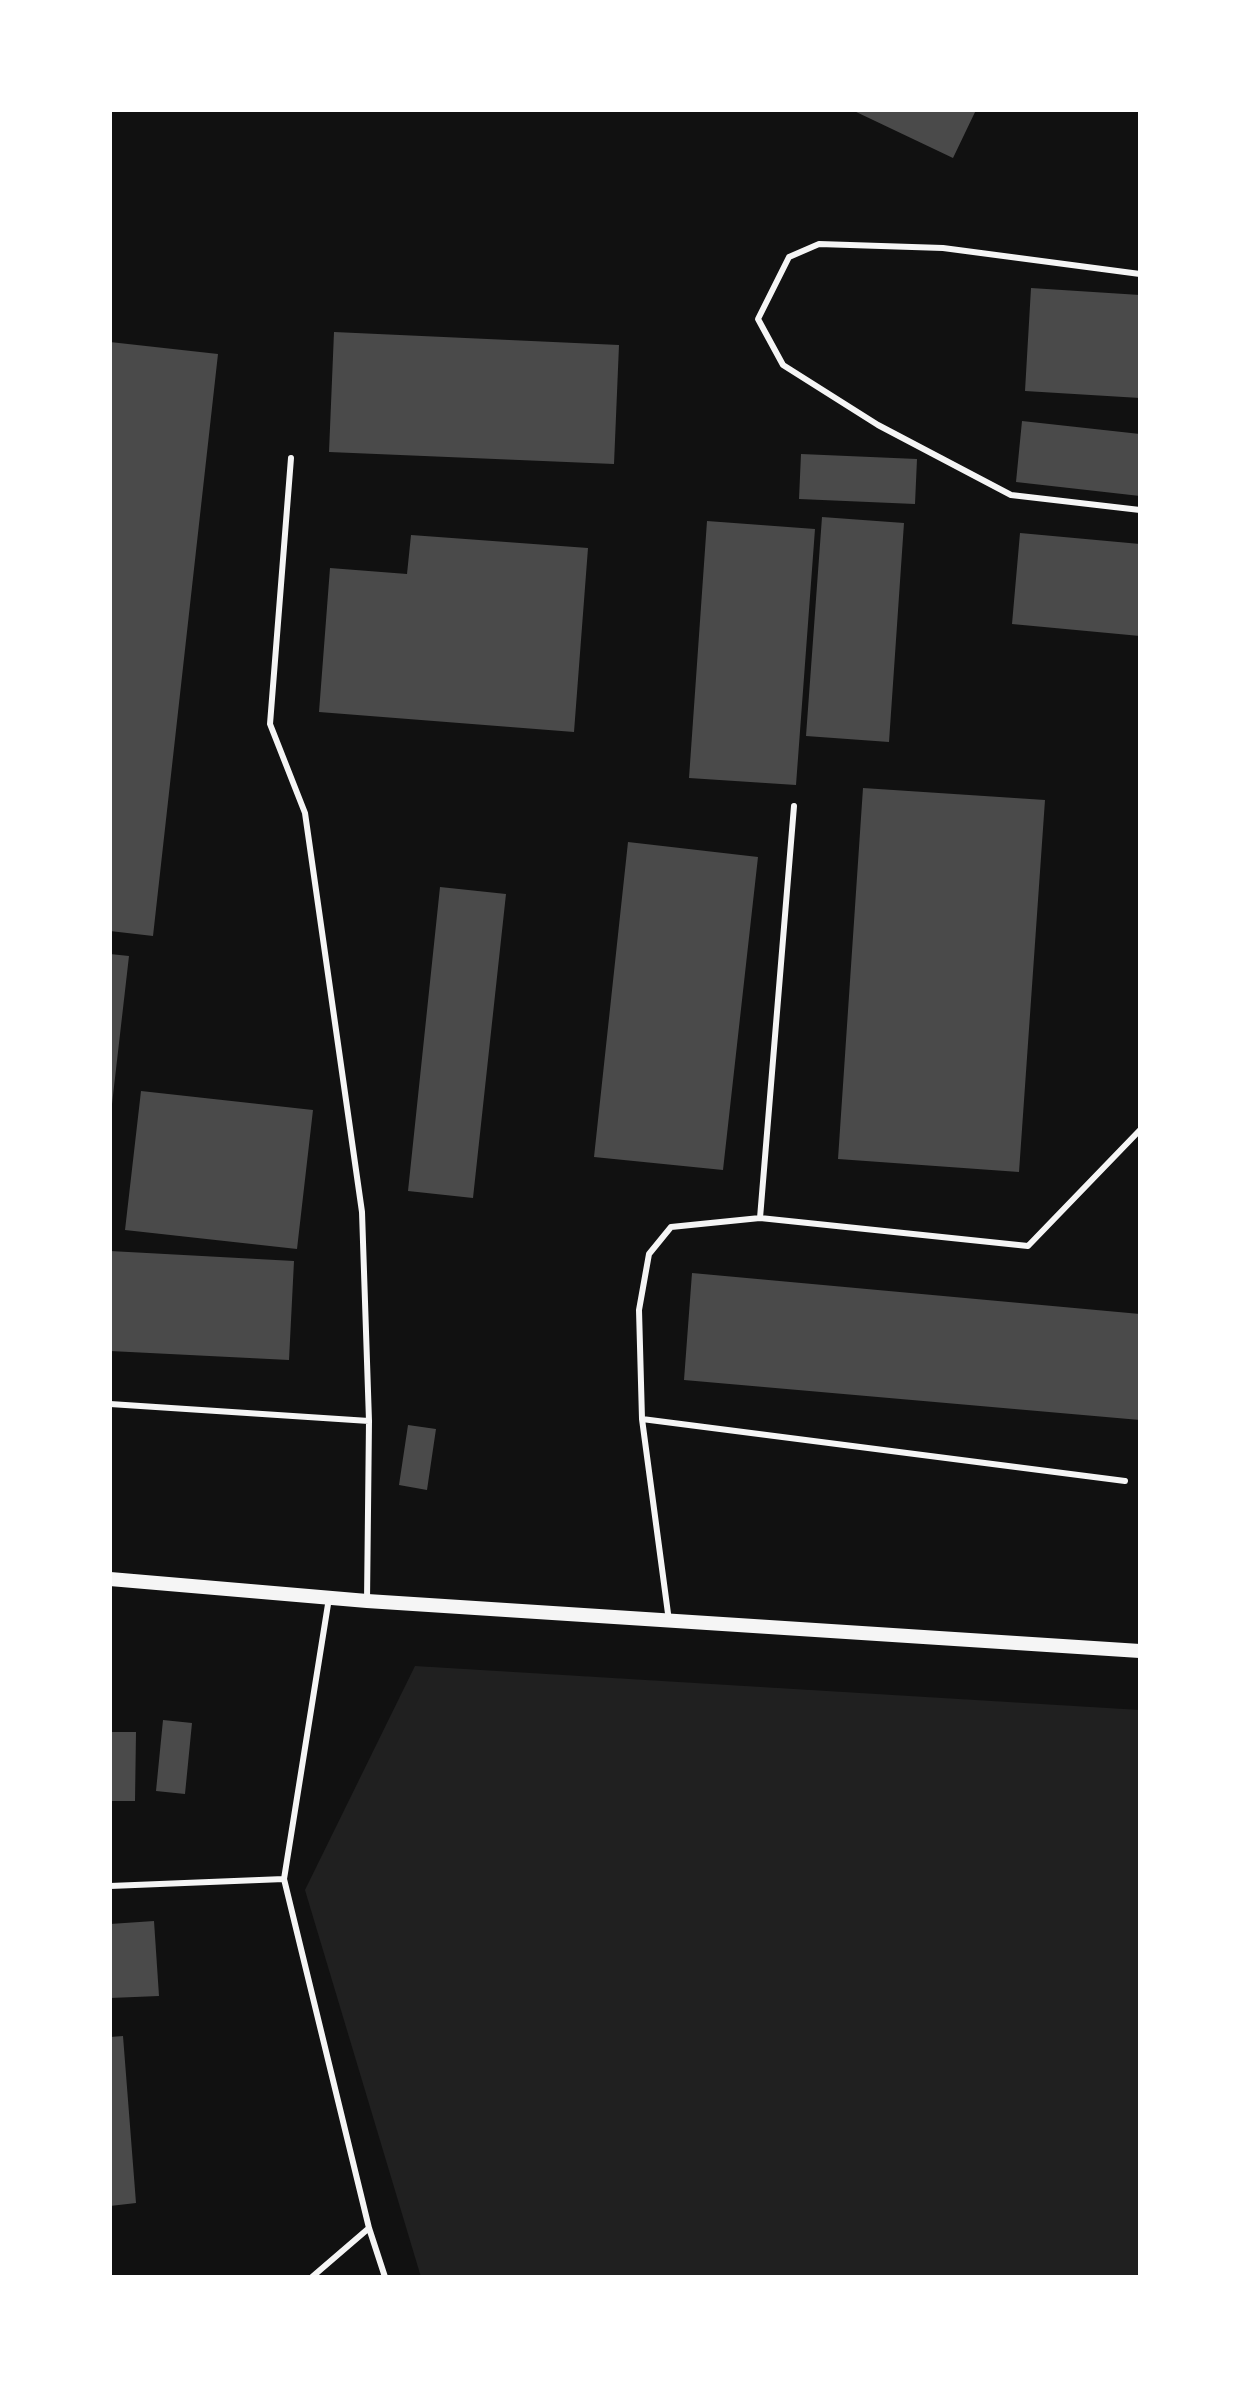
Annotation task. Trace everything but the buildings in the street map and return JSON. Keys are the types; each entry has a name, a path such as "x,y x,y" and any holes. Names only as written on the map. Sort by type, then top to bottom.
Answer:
{"street":[{"path":"110,1579 367,1601 1140,1651"}],"lane":[{"path":"1140,274 943,248 819,244 789,257 758,319 783,365 878,425 1011,495 1140,510"},
{"path":"291,458 270,724 305,813 362,1212 369,1421 367,1601"},
{"path":"760,1218 794,806"},
{"path":"669,1621 642,1419 639,1310 649,1254 671,1227 760,1218 1028,1246 1140,1130"},
{"path":"110,1404 369,1421"},
{"path":"642,1419 1125,1481"},
{"path":"329,1598 284,1879 369,2228 385,2277"},
{"path":"110,1886 284,1879"},
{"path":"312,2277 369,2228"}],"shaded area":[{"path":"415,1666 1140,1710 1140,2277 421,2277 305,1890"}]}
